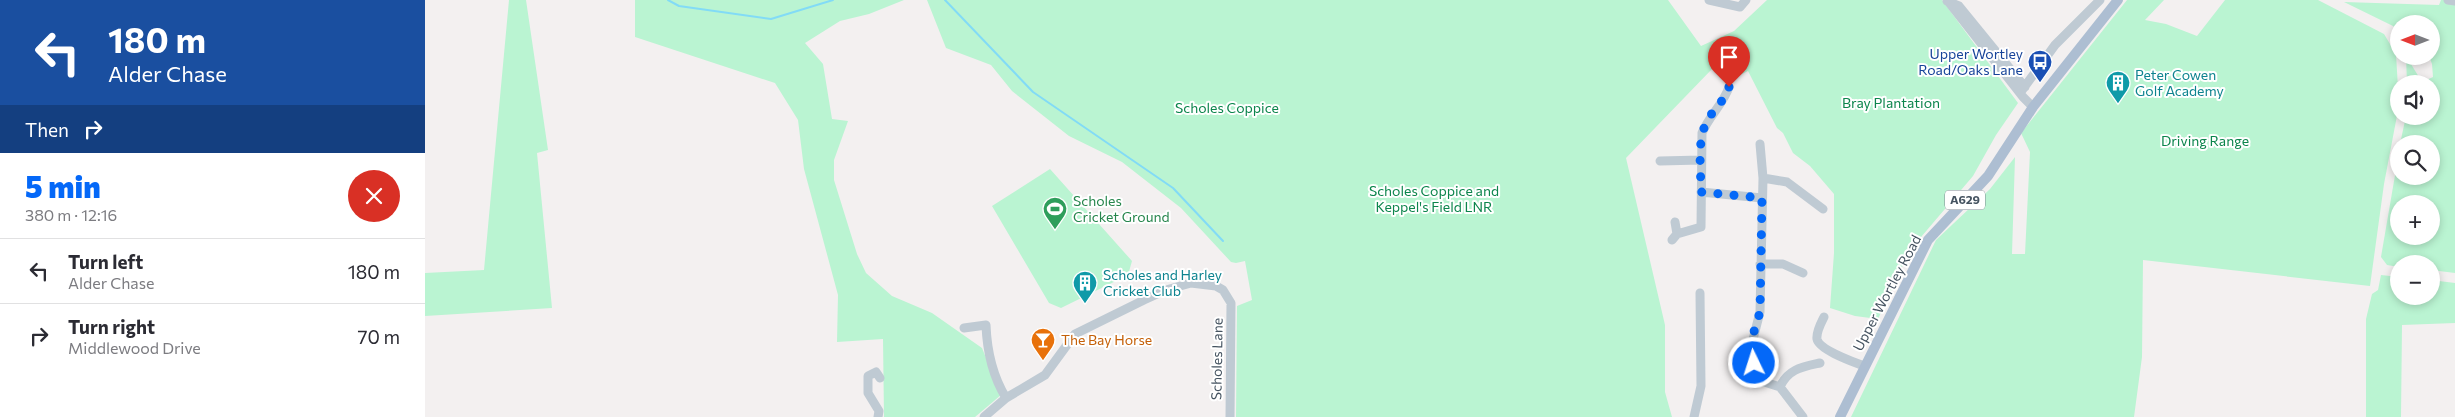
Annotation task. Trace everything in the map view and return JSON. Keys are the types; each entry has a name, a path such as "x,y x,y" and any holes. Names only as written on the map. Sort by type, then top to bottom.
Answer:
{"main road":[{"name":"Upper Wortley Road","path":"1840,417 1928,240 1988,176 2033,107 2118,0"}],"street":[{"path":"1709,0 1740,7 1746,0"},
{"path":"1947,0 2022,90 2033,107"},
{"path":"2022,90 2055,45 2100,0"},
{"path":"2448,0 2455,1"},
{"path":"1675,222 1675,237 1704,228 1701,192 1702,133 1707,121 1725,98 1729,87"},
{"path":"1760,144 1763,178 1760,312 1752,338 1754,363 1758,380 1780,387 1803,417"},
{"path":"1659,164 1701,160"},
{"path":"1763,178 1787,182 1823,209"},
{"path":"1701,192 1762,198"},
{"path":"1760,264 1783,264 1803,273"},
{"name":"Scholes Lane","path":"984,417 1006,398 1045,374 1075,334 1165,290 1191,283 1213,284 1223,290 1231,303 1231,417"},
{"path":"1694,417 1701,386 1700,293"},
{"path":"1824,316 1817,336 1818,343 1824,348 1864,366"},
{"path":"964,328 986,325 987,349 992,363 994,378 1006,398"},
{"path":"1780,387 1792,371 1820,363"},
{"path":"878,417 879,411 868,393 868,376 876,372 880,378"}],"green space":[{"path":"509,0 526,0 548,150 537,153 552,308 425,316 425,273 484,270"},
{"path":"635,0 904,0 869,14 840,21 805,43 823,64 832,119 848,121 834,160 834,180 857,254 866,273 892,296 932,313 982,348 1001,395 975,417 884,417 883,339 837,342 838,295 804,169 798,120 775,83 635,37"},
{"name":"Scholes Coppice and Keppel's Field LNR","path":"927,0 1668,0 1701,46 1734,31 1767,0 1942,0 2018,103 1996,135 1973,176 1910,250 1878,319 1855,316 1830,308 1834,253 1834,194 1810,166 1793,153 1783,133 1777,128 1748,71 1736,77 1723,68 1745,67 1745,60 1713,68 1626,158 1665,325 1665,392 1672,417 1236,417 1237,306 1252,300 1245,261 1231,262 1181,208 1122,162 1069,136 1012,91 991,65 946,48"},
{"name":"Driving Range","path":"2127,0 2164,0 2145,20 2166,24 2197,36 2225,0 2318,0 2384,34 2390,44 2390,65 2397,65 2397,75 2390,75 2390,125 2395,125 2393,135 2390,135 2390,152 2370,286 2143,260 2142,357 2134,417 1851,417 1936,240 1990,189 2015,157 2012,254 2025,254 2030,152 2021,133"},
{"path":"2441,0 2455,0 2455,273 2440,271 2440,255 2390,255 2390,266 2387,265 2381,257 2390,204 2390,245 2440,245 2440,195 2392,195 2393,185 2440,185 2440,135 2402,135 2404,125 2440,125 2440,75 2433,75 2432,65 2440,65 2440,15 2390,15 2390,25 2344,2 2439,5"},
{"path":"2406,65 2412,65 2418,75 2407,75"},
{"name":"Scholes Cricket Ground","path":"1050,169 1132,261 1128,275 1061,308 1049,303 992,206"},
{"path":"2381,275 2390,276 2390,305 2440,305 2440,281 2455,283 2455,323 2402,325 2401,417 2366,417 2366,319 2372,294 2378,290"}],"waterway":[{"path":"668,0 679,6 771,19 833,0"},
{"path":"945,0 1033,92 1173,188 1223,241"}],"place":[{"name":"Upper Wortley Road/Oaks Lane","path":"2040,83"},
{"name":"Peter Cowen Golf Academy","path":"2118,104"},
{"name":"Scholes Cricket Ground","path":"1055,230"},
{"name":"Scholes and Harley Cricket Club","path":"1085,304"},
{"name":"The Bay Horse","path":"1043,361"}],"route":[{"path":"1729,87 1725,98 1707,121 1702,133 1701,192 1762,198 1760,312 1751,347 1754,363"}],"park label":[{"name":"Bray Plantation","path":"1891,103"},
{"name":"Scholes Coppice","path":"1227,108"}]}
